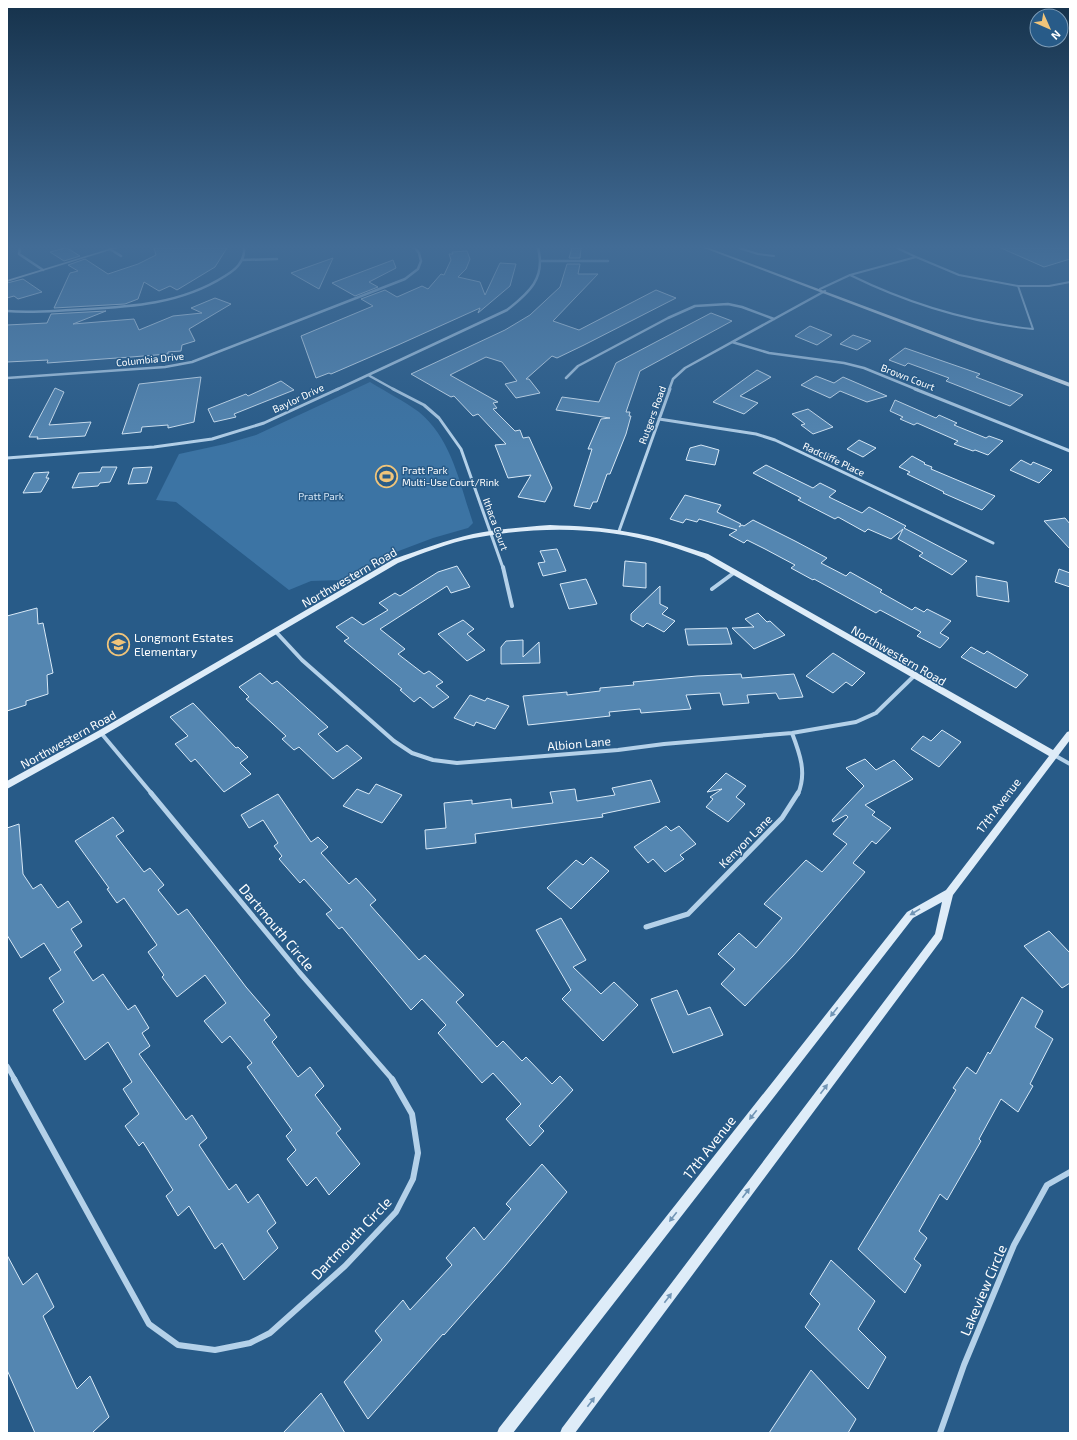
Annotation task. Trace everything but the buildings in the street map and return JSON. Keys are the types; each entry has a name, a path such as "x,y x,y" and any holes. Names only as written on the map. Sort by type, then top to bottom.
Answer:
{"main road":[{"path":"888,315 1070,384"},
{"name":"Northwestern Road","path":"7,785 101,733 396,561 452,540 518,528 556,527 619,531 689,549 735,571 914,676 1054,755"},
{"name":"17th Avenue","path":"504,1433 910,915 949,893 1070,734"},
{"name":"17th Avenue","path":"567,1433 939,936 949,893"}],"street":[{"name":"Columbia Drive","path":"7,378 165,367 208,358 315,315"},
{"name":"Baylor Drive","path":"7,458 154,447 212,439 264,423 497,315"},
{"path":"566,378 578,366 674,315"},
{"path":"764,315 774,319"},
{"name":"Rutgers Road","path":"619,531 673,379 685,368 780,315"},
{"name":"Brown Court","path":"732,342 768,353 844,363 864,368 1070,451"},
{"name":"Ithaca Court","path":"368,375 424,405 439,418 461,449 506,576 512,606"},
{"name":"Radcliffe Place","path":"659,419 756,434 775,440 993,543"},
{"path":"712,589 735,571"},
{"name":"Albion Lane","path":"276,632 302,660 394,741 412,753 434,760 457,764 792,733 856,722 876,713 914,676"},
{"name":"Dartmouth Circle","path":"7,1066 149,1324 178,1344 215,1350 250,1343 270,1333 345,1266 396,1212 414,1179 418,1153 412,1114 395,1082 299,972 101,733"},
{"name":"Kenyon Lane","path":"646,927 688,914 782,818 796,801 803,781 802,756 792,733"},
{"path":"1054,755 1070,764"},
{"name":"Lakeview Circle","path":"940,1433 964,1365 1014,1245 1047,1184 1070,1172"}],"lane":[{"path":"952,315 980,322 1033,329 1028,315"}],"green space":[{"name":"Pratt Park","path":"370,382 419,412 440,435 454,463 473,523 468,528 433,538 396,552 341,580 311,581 289,590 176,502 156,500 179,454 225,444 256,435"}],"place":[{"name":"Pratt Park Multi-Use Court/Rink","path":"387,476"},
{"name":"Longmont Estates Elementary","path":"119,644"}]}
